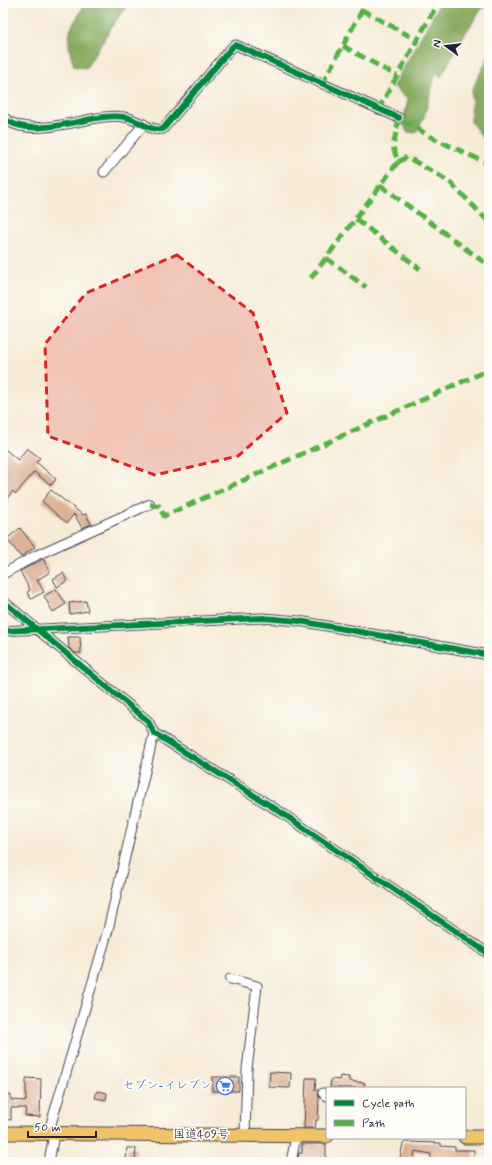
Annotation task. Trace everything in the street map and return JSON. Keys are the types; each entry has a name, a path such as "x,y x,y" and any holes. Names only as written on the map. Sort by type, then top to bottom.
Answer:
{"highway":[{"name":"国道409号","path":"3,1133 326,1136"},
{"path":"466,1137 489,1137"}],"street":[{"path":"3,116 7,120 16,124 37,128 106,116 127,118 156,130 163,129 233,46 236,45 399,118"},
{"path":"104,172 144,124"},
{"path":"3,574 37,555 150,504"},
{"path":"3,601 148,722 154,733 282,813 489,954"},
{"path":"3,631 263,618 299,621 489,654"},
{"path":"49,1162 51,1134 108,930 154,733"},
{"path":"230,979 256,986 248,1069 245,1135"},
{"path":"291,1162 296,1136"}],"highlighted area":[{"path":"177,255 253,313 287,413 238,456 155,475 48,436 45,344 86,293"}],"green space":[{"path":"86,3 129,3 114,23 86,68 74,66 69,46 69,39 72,26"},
{"path":"438,3 489,3 489,9 483,7 464,35 441,77 436,72 424,117 416,133 407,132 403,123 408,100 393,86 437,9"},
{"path":"489,55 489,152 486,142 471,122 472,90"}],"building":[{"path":"27,448 40,458 36,462 56,479 51,485 34,472 16,494 13,491 3,503 3,454 6,450 18,460"},
{"path":"51,490 83,515 86,514 91,524 82,528 74,514 67,523 57,515 42,501"},
{"path":"20,528 35,547 21,557 7,539"},
{"path":"43,559 50,572 37,580 44,592 31,599 27,592 30,590 20,571"},
{"path":"63,573 67,581 57,587 53,579"},
{"path":"56,589 66,604 53,612 44,596"},
{"path":"86,601 88,611 70,614 69,603"},
{"path":"68,637 80,637 81,653 75,653 69,648"},
{"path":"270,1072 291,1073 290,1088 269,1087"},
{"path":"340,1076 349,1077 349,1081 365,1083 364,1087 330,1087 331,1079 339,1080"},
{"path":"212,1077 239,1077 239,1091 212,1091"},
{"path":"26,1078 41,1079 40,1117 25,1116 26,1108 11,1108 11,1120 3,1119 3,1095 11,1095 11,1100 26,1101"},
{"path":"306,1078 316,1078 315,1090 318,1090 319,1098 318,1120 316,1120 315,1128 304,1128"},
{"path":"97,1091 107,1093 106,1100 95,1098"},
{"path":"405,1142 441,1143 441,1146 455,1147 455,1150 474,1150 474,1162 430,1162 431,1154 415,1151 413,1162 399,1162 403,1144"},
{"path":"302,1144 326,1144 326,1162 297,1162 299,1153 302,1153"},
{"path":"127,1148 136,1148 135,1160 126,1160"}],"marked path":[{"path":"322,84 366,3"},
{"path":"378,110 438,3"},
{"path":"362,10 417,40"},
{"path":"343,46 397,76"},
{"path":"311,278 398,162 393,147 399,118 433,138 489,164"},
{"path":"398,162 407,157 450,182 489,222"},
{"path":"380,185 489,266"},
{"path":"356,219 420,269"},
{"path":"326,258 366,287"},
{"path":"150,504 159,506 164,516 484,372"}],"cycle path":[{"path":"3,117 24,127 38,127 114,116 129,118 151,128 159,130 163,129 233,46 236,45 399,118"},
{"path":"3,601 148,721 154,733 282,813 489,954"},
{"path":"3,631 263,618 299,621 489,655"}],"place":[{"name":"セブン-イレブン","path":"225,1086"}]}
